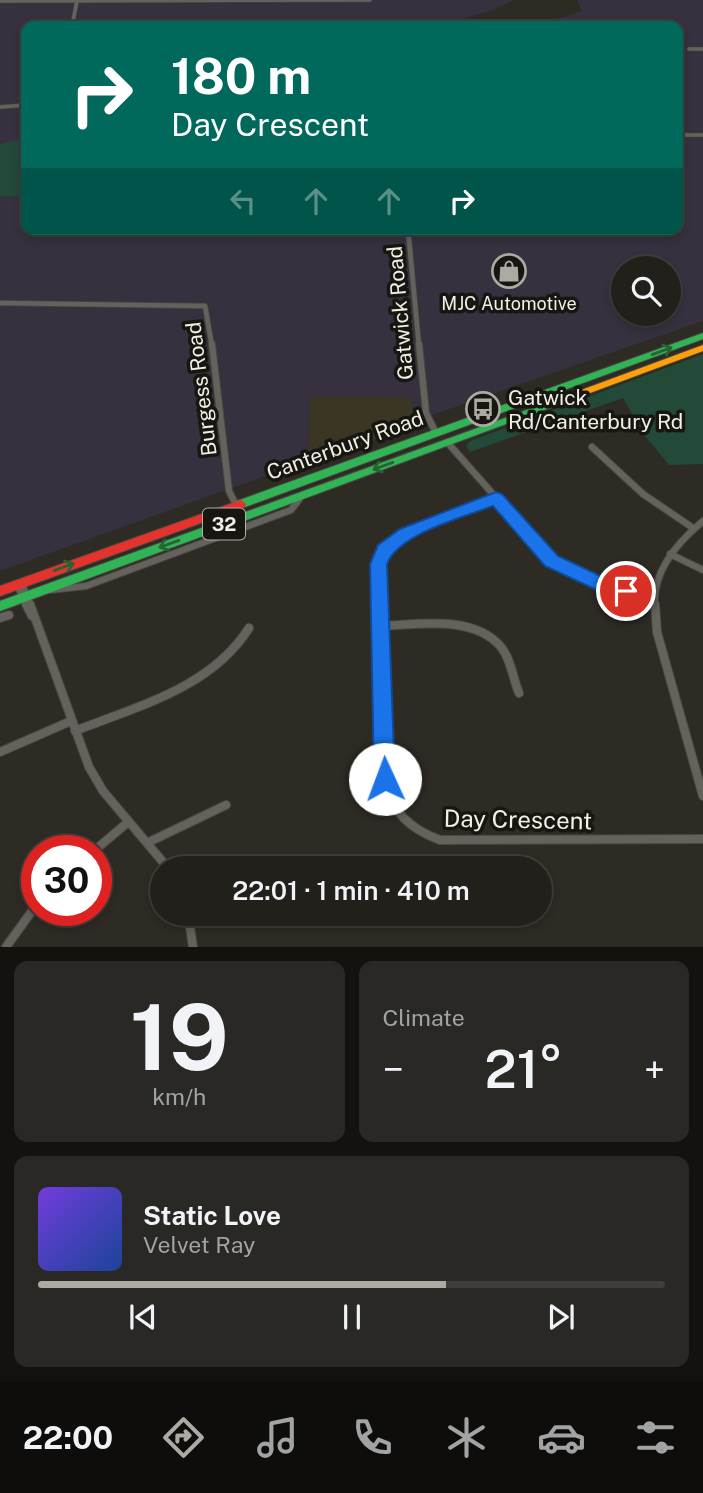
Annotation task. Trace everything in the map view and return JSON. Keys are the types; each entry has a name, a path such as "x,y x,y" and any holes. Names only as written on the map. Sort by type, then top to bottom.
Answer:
{"main road":[{"name":"Canterbury Road","path":"0,591 703,336"},
{"name":"Canterbury Road","path":"0,606 703,348"},
{"path":"616,368 626,376"},
{"path":"436,433 447,442"}],"street":[{"path":"0,1 370,0"},
{"path":"73,21 75,1"},
{"path":"689,49 703,48"},
{"path":"0,107 21,105"},
{"path":"683,135 703,135"},
{"name":"Gatwick Road","path":"409,235 424,400 428,422 436,433"},
{"name":"Burgess Road","path":"0,303 195,303 205,306 208,311 229,491 236,505"},
{"path":"447,442 552,561 607,587 654,597"},
{"path":"592,447 643,494 693,528"},
{"name":"Day Crescent","path":"496,498 406,534 384,549 379,564 386,792 399,815 419,832 440,840 703,839"},
{"path":"703,521 693,528 670,554 654,597 657,632 703,795"},
{"path":"670,554 703,570"},
{"path":"19,584 75,731 103,792 159,856"},
{"path":"0,618 9,615"},
{"path":"379,626 457,627 478,631 503,649 519,693"},
{"path":"75,731 209,671 241,644 248,628"},
{"path":"0,752 71,721"},
{"path":"149,842 226,805"},
{"path":"112,835 127,822"},
{"path":"6,947 21,926"},
{"path":"190,926 193,947"}],"shaded area":[{"path":"0,0 514,0 493,10 455,21 21,21 21,139 0,144"},
{"path":"577,0 703,0 703,321 426,417 414,427 412,397 310,397 307,461 0,571 0,197 21,195 21,235 683,235 683,21 551,21 582,11"},
{"path":"310,397 412,397 414,427 307,461"}],"green space":[{"path":"21,139 21,195 0,197 0,144"},
{"path":"703,354 703,464 669,465 645,436 623,398 470,452 466,446 470,441"}],"traffic: fast":[{"path":"241,504 703,336"},
{"path":"0,606 560,401"}],"traffic: slow":[{"path":"560,401 703,348"}],"traffic: jam":[{"path":"0,591 241,504"}],"place":[{"name":"MJC Automotive","path":"509,271"},
{"name":"Gatwick Rd/Canterbury Rd","path":"483,409"}],"route":[{"path":"385,779 379,626 379,564 384,549 406,534 496,498 552,561 572,573 607,587 626,591"}]}
